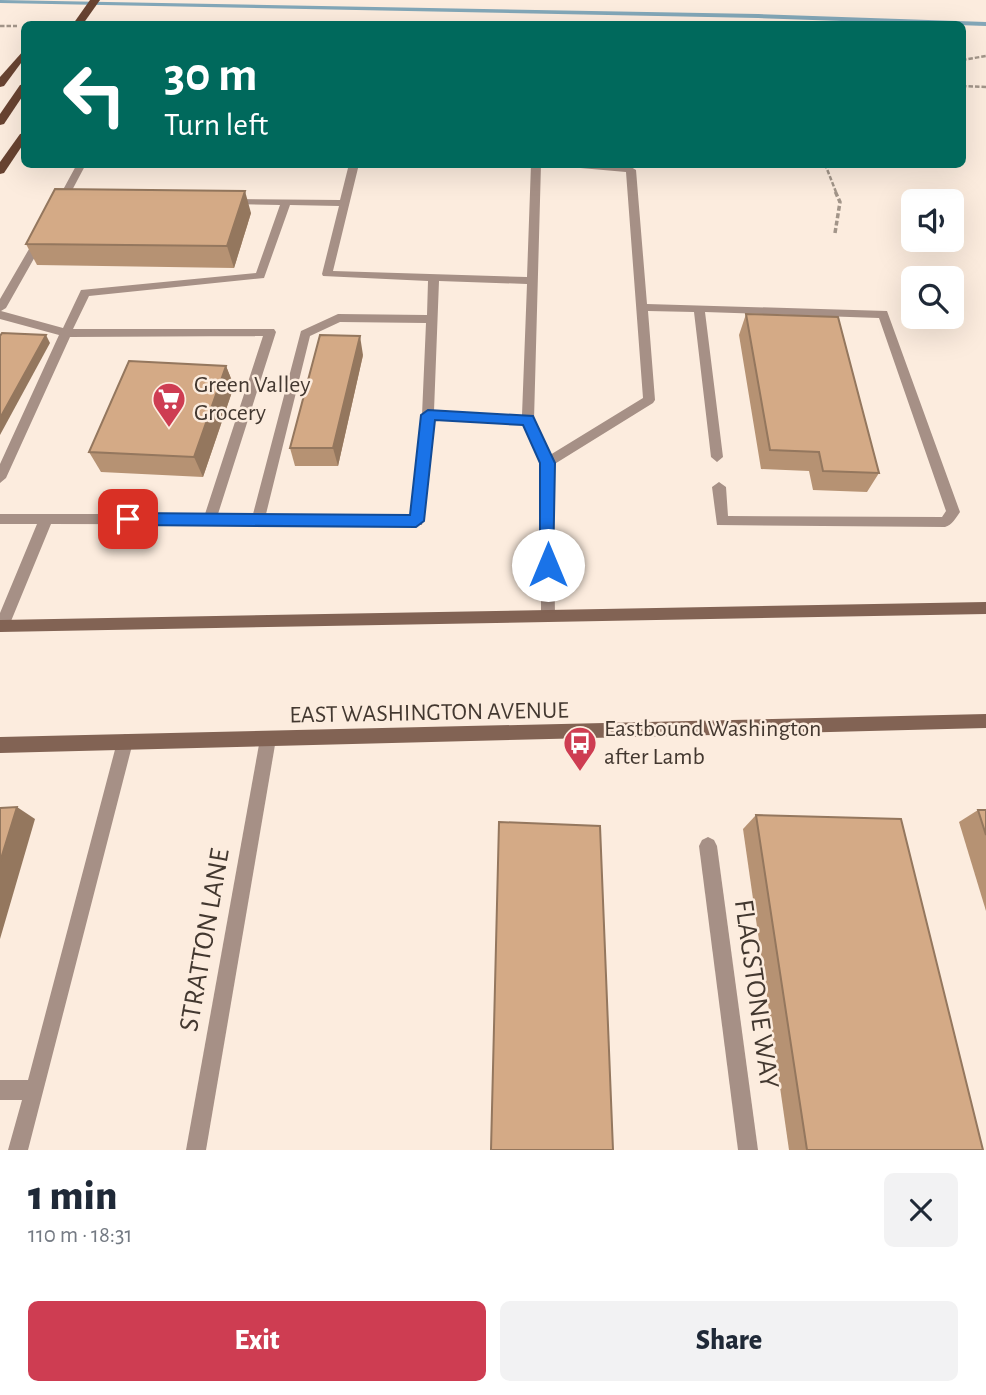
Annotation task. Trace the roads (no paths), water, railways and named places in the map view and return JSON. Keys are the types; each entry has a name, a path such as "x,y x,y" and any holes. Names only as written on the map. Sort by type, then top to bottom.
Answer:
{"main road":[{"path":"80,21 95,0"},
{"path":"1,81 21,58"},
{"path":"0,122 21,91"},
{"path":"0,146 20,150"},
{"path":"0,170 20,150"},
{"path":"1,626 986,608"},
{"name":"EAST WASHINGTON AVENUE","path":"0,745 986,721"}],"street":[{"path":"57,210 80,168"},
{"path":"353,168 327,274 532,281"},
{"path":"536,168 528,420 547,463 548,616"},
{"path":"547,463 649,400 631,170 610,168"},
{"path":"63,199 77,199"},
{"path":"216,201 344,203"},
{"path":"0,478 85,293 260,276 286,202"},
{"path":"0,308 44,232"},
{"path":"0,519 416,521 428,415 434,277"},
{"path":"642,307 883,314 953,512 945,522 722,521 719,487"},
{"path":"699,309 717,457"},
{"path":"0,315 66,333 270,332 210,519"},
{"path":"258,519 304,334 338,318 432,319"},
{"path":"428,415 528,420"},
{"path":"1,626 46,519"},
{"name":"STRATTON LANE","path":"196,1150 268,739"},
{"path":"18,1150 125,742"},
{"name":"FLAGSTONE WAY","path":"708,846 748,1150"},
{"path":"0,1090 35,1090"}],"waterway":[{"path":"0,1 900,21"},
{"path":"966,23 986,24"}],"place":[{"name":"Green Valley Grocery","path":"169,429"},
{"name":"Eastbound Washington after Lamb","path":"580,773"}]}
